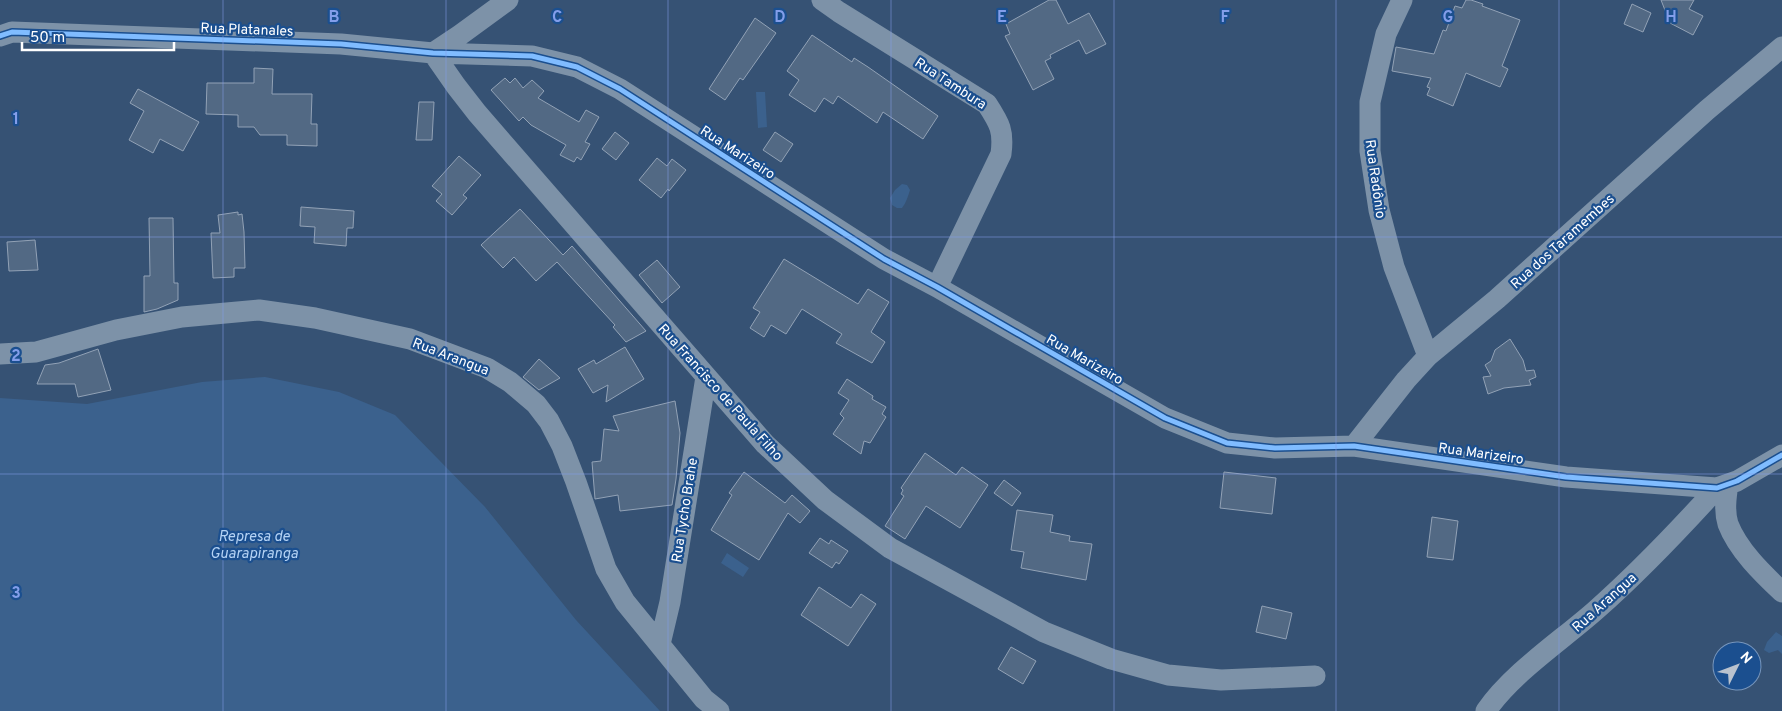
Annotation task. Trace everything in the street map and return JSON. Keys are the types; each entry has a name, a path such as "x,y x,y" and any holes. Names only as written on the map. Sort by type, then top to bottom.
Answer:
{"street":[{"path":"433,53 460,36 508,0"},
{"name":"Rua Tambura","path":"822,0 987,104 1000,124 1003,138 1001,154 937,287"},
{"name":"Rua Radônio","path":"1402,0 1386,34 1370,102 1370,151 1379,210 1394,268 1428,356"},
{"name":"Rua Platanales","path":"4,30 341,44 433,53"},
{"name":"Rua dos Taramembes","path":"1354,446 1400,387 1428,356 1497,299 1706,110 1782,47"},
{"name":"Rua Marizeiro","path":"433,53 532,56 576,67 620,89 884,259 937,287 1165,418 1227,443 1275,448 1354,446 1606,481 1723,486"},
{"name":"Rua Francisco de Paula Filho","path":"433,53 477,113 765,444 826,500 890,548 1044,632 1111,660 1168,675 1221,680 1315,676"},
{"name":"Rua Arangua","path":"0,354 36,352 116,330 182,317 259,310 315,318 410,339 487,368 510,382 536,404 549,421 562,446 576,482 606,569 625,602 704,699 719,711"},
{"name":"Rua Tycho Brahe","path":"660,644 670,602 706,377"},
{"path":"1782,455 1723,486 1728,523 1736,538 1749,557 1782,592"},
{"name":"Rua Arangua","path":"1486,711 1509,684 1596,610 1647,563 1723,486"}],"water":[{"path":"756,92 765,92 767,127 758,128"},
{"path":"902,184 907,185 910,190 902,208 897,208 892,205 890,198"},
{"name":"Represa de Guarapiranga","path":"265,377 339,392 395,415 485,507 576,620 660,711 0,711 0,398 87,404 202,382"},
{"path":"727,553 749,568 743,577 721,563"},
{"path":"1776,632 1782,636 1782,654 1778,650 1769,653 1764,650 1767,642"}],"building":[{"path":"1049,0 1056,0 1068,24 1089,13 1106,44 1086,54 1079,40 1050,55 1051,58 1045,61 1054,79 1033,90 1005,36 1010,34 1006,24"},
{"path":"1466,0 1483,4 1482,6 1520,20 1502,66 1508,69 1500,87 1466,73 1453,106 1427,95 1430,88 1427,87 1431,78 1392,71 1396,47 1434,54 1443,30 1446,31 1455,6 1462,8"},
{"path":"1661,0 1694,0 1689,9 1703,16 1693,35 1670,23"},
{"path":"1632,4 1651,13 1643,32 1624,24"},
{"path":"755,18 776,33 743,80 740,78 725,100 709,89"},
{"path":"812,35 852,62 854,58 868,67 938,116 923,139 883,112 877,123 838,96 833,104 824,98 815,112 789,95 799,80 787,71"},
{"path":"254,68 273,69 272,94 312,94 311,124 317,124 317,146 287,145 287,135 260,135 254,127 238,127 238,115 206,114 207,83 254,83"},
{"path":"505,78 510,83 515,78 523,88 532,80 544,91 538,98 579,122 586,110 599,117 585,142 590,144 581,160 577,157 574,162 560,155 566,145 531,125 523,117 519,121 491,90"},
{"path":"138,89 199,122 183,151 160,139 153,153 129,140 144,111 130,103"},
{"path":"419,102 434,102 432,140 416,140"},
{"path":"615,132 629,143 616,160 602,149"},
{"path":"775,132 793,144 781,162 763,150"},
{"path":"459,156 481,175 463,195 467,198 452,215 436,201 442,194 432,186"},
{"path":"657,158 667,166 672,159 686,170 661,198 639,180"},
{"path":"301,207 354,211 353,228 347,228 346,246 314,243 315,227 300,226"},
{"path":"520,209 563,255 572,246 646,331 626,342 613,327 615,325 557,262 536,281 514,257 503,268 481,245"},
{"path":"238,212 238,215 242,214 245,268 234,268 234,277 213,278 211,233 220,233 218,215"},
{"path":"149,218 173,218 174,283 178,283 178,300 144,312 144,276 150,276"},
{"path":"35,240 38,270 9,271 7,242"},
{"path":"784,259 858,304 868,289 889,302 871,332 885,342 872,363 836,343 842,334 802,309 786,334 771,325 764,337 750,328 760,312 753,308"},
{"path":"657,260 680,287 662,303 639,275"},
{"path":"1510,339 1523,360 1526,371 1534,370 1536,377 1529,380 1531,385 1504,388 1488,394 1483,377 1491,376 1485,365 1491,361 1495,350"},
{"path":"625,347 644,379 606,402 608,385 593,393 578,369 594,360 596,364"},
{"path":"98,349 111,390 78,397 75,384 37,384 45,365 59,363"},
{"path":"539,359 560,378 539,390 523,377"},
{"path":"847,379 873,396 872,399 886,407 882,414 886,417 870,443 864,441 861,454 833,434 844,418 840,414 849,400 838,393"},
{"path":"675,401 680,433 672,505 620,511 618,495 595,499 592,462 601,461 604,429 619,431 613,416"},
{"path":"925,453 956,475 962,467 988,485 960,528 926,506 905,539 885,526 904,496 901,494 903,490 901,488"},
{"path":"744,472 785,503 792,495 810,511 800,523 788,513 759,560 711,530 732,495 729,493"},
{"path":"1224,472 1276,478 1272,514 1220,508"},
{"path":"1004,480 1021,493 1012,506 994,493"},
{"path":"1017,510 1053,515 1050,532 1070,536 1069,541 1092,544 1086,580 1021,568 1024,552 1011,550"},
{"path":"1432,517 1458,521 1453,560 1427,557"},
{"path":"820,538 829,544 831,540 848,551 839,564 836,562 832,568 809,553"},
{"path":"819,587 851,608 861,594 876,604 848,646 801,615"},
{"path":"1262,606 1292,613 1286,639 1256,632"},
{"path":"1011,647 1036,661 1023,684 998,669"}],"cycle path":[{"path":"0,36 12,32 341,44 433,53 532,56 577,67 620,89 884,259 937,287 1165,418 1227,443 1275,448 1354,446 1566,477 1717,488 1737,481 1782,455"}]}
